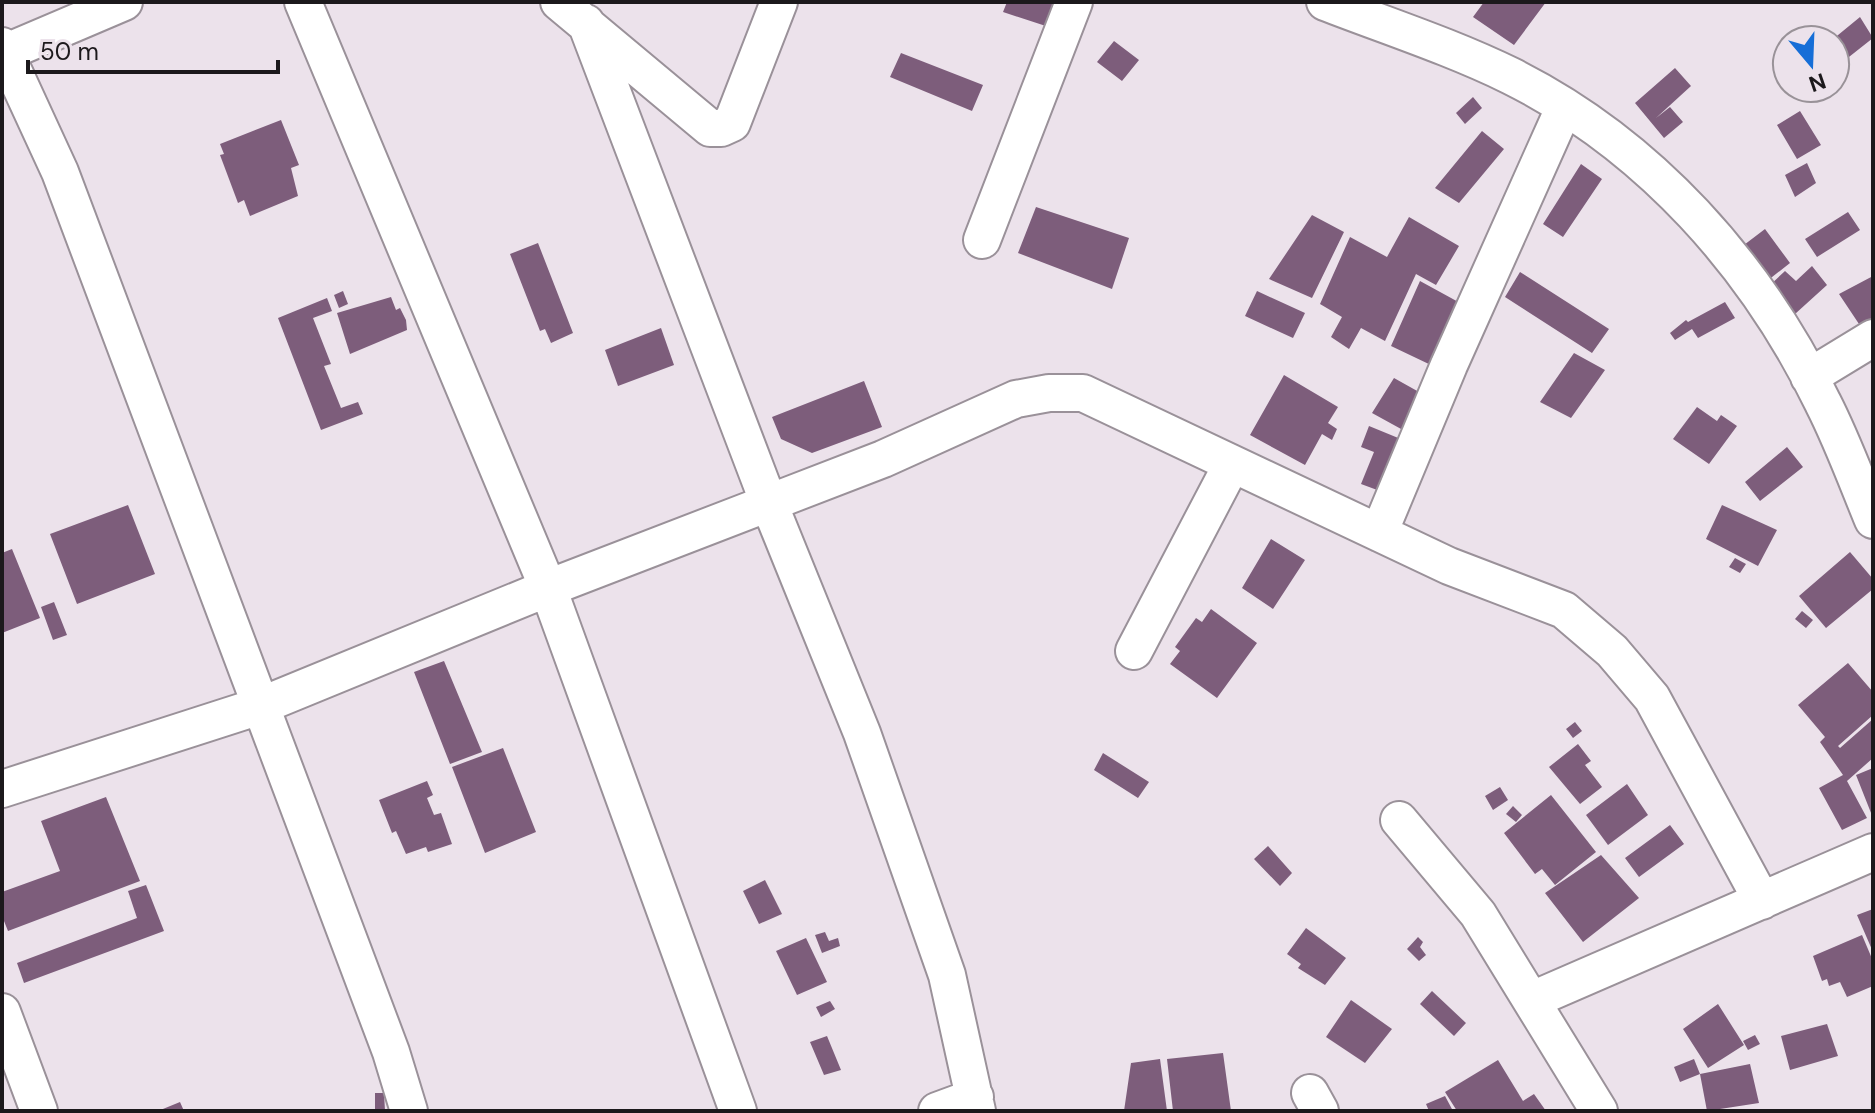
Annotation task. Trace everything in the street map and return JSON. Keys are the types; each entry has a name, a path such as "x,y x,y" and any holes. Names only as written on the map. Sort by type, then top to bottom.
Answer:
{"street":[{"path":"124,2 3,51 60,172 409,1111"},
{"path":"303,2 548,588 738,1111"},
{"path":"573,12 710,128 721,128 732,123 779,2"},
{"path":"982,240 1074,2"},
{"path":"1325,2 1511,76 1610,135 1651,170 1713,235 1775,318 1823,402 1873,520"},
{"path":"573,12 862,733 947,975 976,1104 937,1111"},
{"path":"1379,533 1449,365 1564,108"},
{"path":"1809,377 1873,338"},
{"path":"2,789 260,706 548,588 883,459 1016,399 1049,393 1083,393 1449,566 1564,610 1612,651 1652,698 1762,901"},
{"path":"1134,651 1232,464"},
{"path":"1399,820 1478,914 1599,1111"},
{"path":"1532,1000 1873,852"},
{"path":"2,1012 39,1111"}],"building":[{"path":"1007,2 1064,2 1055,29 1003,12"},
{"path":"1484,2 1546,2 1514,45 1473,17"},
{"path":"1860,17 1873,38 1851,55 1851,24"},
{"path":"1114,41 1139,60 1122,81 1097,62"},
{"path":"901,53 983,85 972,111 890,77"},
{"path":"1675,68 1691,86 1656,118 1670,107 1683,122 1664,138 1635,103"},
{"path":"1473,97 1482,108 1465,124 1456,113"},
{"path":"1800,111 1821,145 1797,159 1777,125"},
{"path":"281,120 299,165 291,168 298,196 250,216 244,200 238,203 220,155 224,154 220,144"},
{"path":"1482,131 1504,149 1459,203 1435,188"},
{"path":"1807,163 1816,183 1795,197 1785,175"},
{"path":"1581,164 1602,179 1563,237 1543,224"},
{"path":"1036,207 1129,238 1112,289 1018,253"},
{"path":"1848,212 1860,230 1817,257 1805,239"},
{"path":"1312,215 1344,232 1312,298 1269,279"},
{"path":"1409,217 1459,246 1436,285 1416,274 1385,341 1361,328 1349,349 1331,337 1342,317 1320,304 1350,237 1387,257"},
{"path":"1765,229 1790,263 1767,281 1740,248"},
{"path":"538,243 573,333 551,343 545,329 540,331 510,254"},
{"path":"1812,266 1827,285 1795,314 1768,287 1785,271 1796,281"},
{"path":"1520,272 1609,329 1592,353 1505,297"},
{"path":"1873,276 1873,318 1861,327 1839,294"},
{"path":"1420,281 1462,304 1433,366 1391,346"},
{"path":"343,291 348,304 339,308 334,295"},
{"path":"1257,291 1305,313 1293,338 1245,316"},
{"path":"391,297 396,310 400,308 406,320 407,330 350,354 337,313"},
{"path":"327,298 332,311 313,318 331,364 324,366 341,408 358,402 363,414 321,430 278,318"},
{"path":"1725,302 1735,318 1698,338 1692,329 1675,340 1670,333 1686,320 1688,322"},
{"path":"661,328 674,365 618,386 605,350"},
{"path":"1574,353 1605,370 1571,418 1540,402"},
{"path":"1284,375 1338,407 1328,423 1337,429 1332,440 1322,434 1305,465 1250,435"},
{"path":"1394,378 1419,392 1412,435 1372,413"},
{"path":"864,381 882,427 812,453 781,439 772,417"},
{"path":"1697,407 1717,421 1721,415 1737,426 1709,464 1673,439"},
{"path":"1369,426 1408,442 1388,494 1361,484 1374,452 1361,447"},
{"path":"1787,447 1803,467 1760,501 1745,482"},
{"path":"128,505 155,574 77,604 50,534"},
{"path":"1722,505 1777,530 1758,566 1706,539"},
{"path":"1271,539 1305,560 1273,609 1242,588"},
{"path":"12,549 40,618 2,633 2,553"},
{"path":"1850,552 1873,579 1873,589 1826,628 1799,596"},
{"path":"1735,558 1746,564 1740,573 1729,567"},
{"path":"54,602 67,635 53,640 41,607"},
{"path":"1211,609 1257,643 1217,698 1170,664 1180,651 1175,647 1196,618 1202,622"},
{"path":"1802,611 1813,620 1806,628 1795,619"},
{"path":"444,661 482,752 450,764 414,672"},
{"path":"1848,663 1873,692 1873,715 1838,746 1840,748 1873,719 1873,758 1847,781 1867,818 1842,830 1819,788 1843,775 1820,742 1825,737 1798,705"},
{"path":"1575,722 1582,731 1573,738 1566,729"},
{"path":"1578,744 1591,761 1585,765 1602,787 1580,804 1549,767"},
{"path":"503,748 536,832 485,853 452,767"},
{"path":"1103,753 1149,782 1138,798 1094,770"},
{"path":"1873,768 1873,818 1856,775"},
{"path":"427,781 433,795 427,798 434,815 441,813 452,844 428,852 426,847 406,854 396,831 392,833 379,800"},
{"path":"1627,784 1648,815 1608,845 1586,815"},
{"path":"1500,787 1508,800 1493,810 1485,796"},
{"path":"1551,795 1596,852 1555,885 1542,869 1535,874 1504,833"},
{"path":"106,797 140,881 8,931 2,916 2,892 60,871 41,821"},
{"path":"1513,806 1522,815 1516,822 1506,814"},
{"path":"1670,825 1684,844 1639,877 1625,858"},
{"path":"1268,846 1292,873 1280,886 1254,859"},
{"path":"1601,855 1639,898 1583,942 1545,893"},
{"path":"765,880 782,914 759,924 743,891"},
{"path":"146,885 164,931 24,983 17,963 137,918 128,891"},
{"path":"1873,909 1873,952 1857,915"},
{"path":"1306,928 1346,958 1325,985 1298,968 1301,964 1287,954"},
{"path":"825,932 829,941 838,938 840,946 822,953 815,935"},
{"path":"1862,935 1873,961 1873,986 1847,997 1840,982 1829,986 1827,979 1822,981 1813,956"},
{"path":"1418,937 1423,942 1420,947 1426,955 1419,961 1407,949"},
{"path":"806,938 827,982 797,995 776,951"},
{"path":"1432,991 1466,1023 1454,1036 1420,1004"},
{"path":"1351,1000 1392,1029 1365,1063 1326,1037"},
{"path":"830,1001 835,1009 821,1017 816,1007"},
{"path":"1718,1004 1744,1045 1708,1068 1683,1029"},
{"path":"1827,1024 1838,1056 1790,1070 1781,1036"},
{"path":"1755,1035 1760,1044 1748,1050 1743,1041"},
{"path":"827,1036 841,1070 824,1075 810,1042"},
{"path":"1223,1053 1231,1111 1173,1111 1167,1059"},
{"path":"1160,1059 1167,1111 1124,1111 1131,1063"},
{"path":"1694,1059 1700,1074 1680,1082 1674,1067"},
{"path":"1498,1060 1523,1101 1534,1094 1546,1111 1457,1111 1445,1092"},
{"path":"1750,1064 1759,1103 1707,1111 1700,1074"},
{"path":"375,1093 384,1093 385,1111 375,1111"},
{"path":"1445,1096 1453,1111 1429,1111 1426,1104"},
{"path":"180,1102 184,1111 158,1111"}]}
